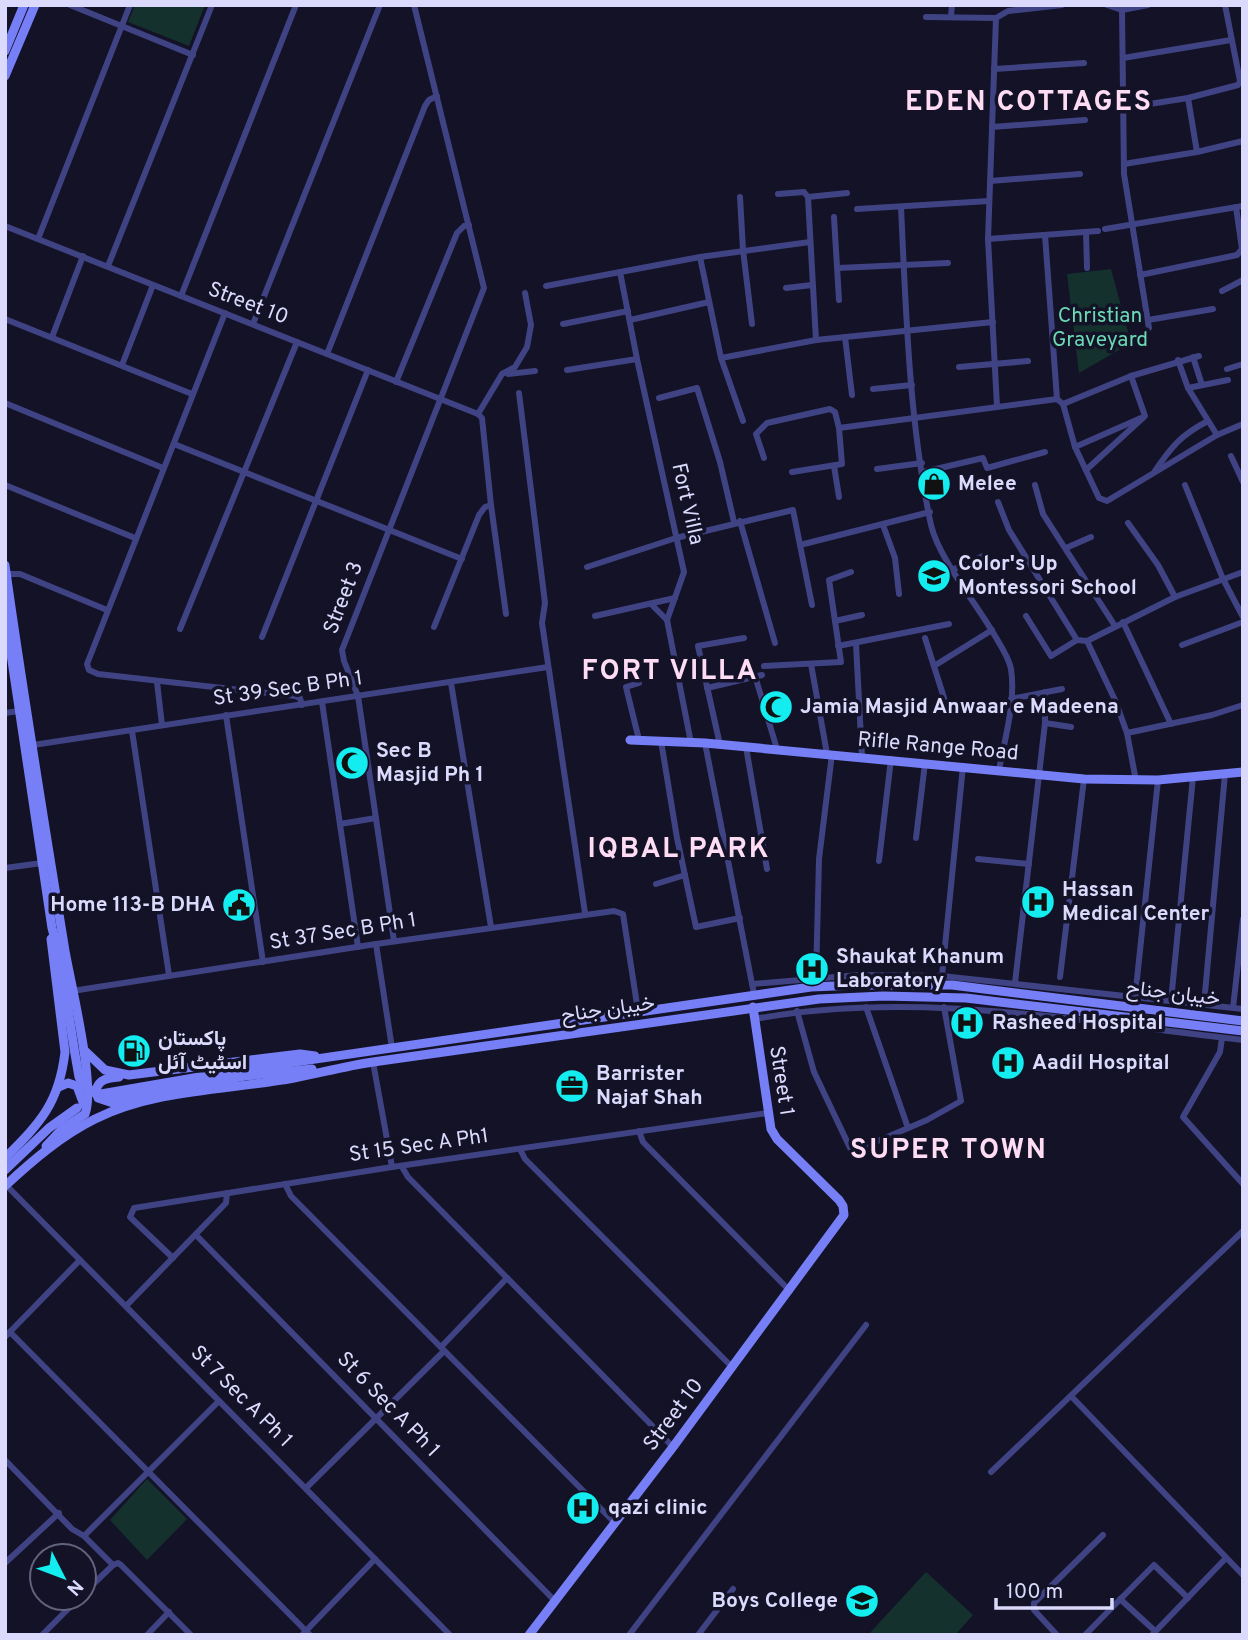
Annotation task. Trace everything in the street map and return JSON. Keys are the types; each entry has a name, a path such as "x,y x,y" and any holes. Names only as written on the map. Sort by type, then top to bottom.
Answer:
{"main road":[{"path":"5,51 24,5"},
{"path":"5,76 35,5"},
{"path":"5,1170 49,1128 82,1108 88,1097 83,1048 6,569"},
{"path":"5,614 10,679 19,711 52,928 60,960 79,1077 84,1085 100,1097 112,1099 256,1075 328,1069"},
{"name":"Rifle Range Road","path":"635,740 777,749 1084,779 1136,781 1243,772"},
{"path":"5,1158 48,1110 59,1087 65,1052 51,946 52,928"},
{"name":"خیبان جناح","path":"101,1094 215,1074 638,1011 753,989 952,985 1243,1021"},
{"name":"خیبان جناح","path":"6,1185 40,1153 98,1117 149,1100 373,1062 753,1007 858,997 966,998 1243,1031"},
{"name":"Street 1","path":"753,1007 773,1133 839,1200 844,1215"},
{"path":"83,1048 108,1071 130,1075"},
{"path":"149,1100 113,1103 96,1096 96,1087 104,1080 130,1075 300,1054 327,1058"},
{"path":"40,1153 62,1129 85,1114 77,1086 68,1083 59,1087"},
{"name":"Street 10","path":"532,1631 790,1291 844,1215"},
{"path":"532,1631 544,1635"}],"street":[{"path":"70,5 193,55"},
{"path":"38,239 130,5"},
{"path":"108,266 212,5"},
{"path":"181,296 296,5"},
{"path":"253,324 380,5"},
{"name":"Street 3","path":"394,941 358,696 344,661 343,646 483,294 483,283 414,5"},
{"path":"951,16 952,5"},
{"path":"926,17 996,18 1008,11 1027,7 1062,5"},
{"path":"1107,5 1122,10 1148,5"},
{"path":"1124,108 1188,98 1238,85 1240,63 1231,40 1225,5"},
{"path":"1122,10 1124,164 1149,328"},
{"path":"996,18 988,242 997,407"},
{"path":"1123,58 1231,40"},
{"path":"994,69 1084,63"},
{"path":"327,354 425,106 437,96"},
{"path":"1188,98 1197,152"},
{"path":"992,127 1085,120"},
{"path":"1124,164 1243,141"},
{"path":"990,181 1080,174"},
{"path":"778,194 804,192 808,197 816,340"},
{"path":"808,197 847,193"},
{"path":"740,197 752,324"},
{"path":"857,209 989,201"},
{"path":"988,242 1102,230 1239,206 1242,249 1237,256 1140,275"},
{"path":"901,207 907,331 915,418 932,528 953,570 992,630 1011,668 1011,699 999,770"},
{"path":"834,217 839,300"},
{"path":"396,382 457,233 469,225"},
{"name":"Street 10","path":"5,226 478,414"},
{"path":"1086,232 1087,268"},
{"path":"1045,235 1060,402 1075,447 1102,501 1107,501 1217,435 1243,424"},
{"path":"546,286 700,257 810,242"},
{"path":"52,337 83,256"},
{"path":"700,257 721,358 743,421"},
{"path":"838,268 948,263"},
{"name":"Fort Villa","path":"620,272 684,572 667,620 691,743"},
{"path":"1222,291 1243,280"},
{"path":"122,365 153,285"},
{"path":"786,288 812,285"},
{"path":"506,614 482,418 478,414 502,374 515,367 527,347 531,325 525,293"},
{"path":"630,320 709,302"},
{"path":"1147,320 1213,309"},
{"path":"563,324 628,312"},
{"path":"225,313 87,660 89,670 98,674 285,694 300,698 302,705"},
{"path":"5,319 192,394"},
{"path":"721,358 816,340 993,322"},
{"path":"845,337 852,395"},
{"path":"180,629 297,342"},
{"path":"839,428 997,407 1060,402 1196,356 1202,385"},
{"path":"567,370 637,359"},
{"path":"1178,360 1188,388 1217,435"},
{"path":"959,367 1028,361"},
{"path":"1227,369 1243,365"},
{"path":"262,637 368,370"},
{"path":"502,374 535,371"},
{"path":"1131,376 1145,416"},
{"path":"1188,388 1228,380"},
{"path":"873,389 912,385"},
{"path":"659,398 697,388 775,643"},
{"path":"519,393 545,603 542,623 585,914"},
{"path":"5,403 163,468"},
{"path":"764,458 756,434 767,423 830,409 835,412 842,464 792,472"},
{"path":"1075,447 1145,416"},
{"path":"1086,470 1145,416"},
{"path":"1152,475 1170,448 1187,431 1208,421"},
{"path":"174,444 462,559"},
{"path":"923,472 984,458 987,468 1045,452"},
{"path":"1231,456 1243,482"},
{"path":"877,469 922,463"},
{"path":"834,466 839,497"},
{"path":"5,485 135,538"},
{"path":"1035,485 1043,514 1115,626"},
{"path":"1185,485 1223,579 1243,617"},
{"path":"998,502 1009,530 1077,639"},
{"path":"435,627 479,515 485,507 491,505"},
{"path":"587,567 676,538 793,510 812,605"},
{"path":"800,545 930,512"},
{"path":"1128,523 1158,565 1175,597"},
{"path":"883,525 895,558 898,594"},
{"path":"1066,548 1091,537"},
{"path":"953,570 984,556"},
{"path":"6,569 107,610"},
{"path":"764,667 841,662 829,580 851,572"},
{"path":"1026,616 1051,656 1077,639 1087,641 1175,597 1243,572"},
{"path":"595,616 674,598"},
{"path":"651,604 667,620"},
{"path":"835,621 862,615"},
{"path":"1123,622 1171,724"},
{"path":"1182,646 1243,622"},
{"path":"838,646 949,624"},
{"path":"934,666 992,630"},
{"path":"720,745 698,646 744,638"},
{"path":"925,638 945,701"},
{"path":"1087,641 1115,700 1127,733 1136,781"},
{"path":"856,643 862,757"},
{"path":"811,664 829,754 819,859 816,978"},
{"name":"St 39 Sec B Ph 1","path":"33,745 548,667"},
{"path":"707,688 759,676 777,749"},
{"path":"157,682 162,725"},
{"path":"451,683 491,927"},
{"path":"635,740 626,687 639,684"},
{"path":"1011,699 1062,689"},
{"path":"1015,983 1045,723 1045,692"},
{"path":"322,702 358,947"},
{"path":"1127,733 1213,715 1243,705"},
{"path":"5,713 19,711"},
{"path":"226,715 263,962"},
{"path":"1045,723 1071,727"},
{"path":"132,731 169,975"},
{"path":"661,741 696,927 740,918"},
{"path":"705,743 753,989 816,978 869,975 942,976 1243,1009"},
{"path":"746,747 767,869"},
{"path":"879,861 891,759"},
{"path":"916,838 925,762"},
{"path":"942,976 963,766"},
{"path":"1204,1004 1225,774"},
{"path":"1171,1001 1193,777"},
{"path":"1060,977 1084,779"},
{"path":"1135,998 1158,780"},
{"path":"340,824 376,818"},
{"path":"978,859 1029,864"},
{"path":"5,868 42,863"},
{"path":"656,884 685,875"},
{"name":"St 37 Sec B Ph 1","path":"72,991 394,941 619,911 623,914 638,1011"},
{"path":"1233,1008 1243,919"},
{"path":"376,944 393,1048"},
{"path":"866,1007 908,1128"},
{"path":"755,1018 797,1011 866,1007 944,1007 1243,1040"},
{"path":"797,1011 814,1072 852,1152 961,1101 944,1007"},
{"path":"1222,1038 1220,1052 1182,1117 1243,1184"},
{"path":"373,1062 392,1167"},
{"name":"St 15 Sec A Ph1","path":"173,1258 131,1217 131,1210 392,1167 768,1113"},
{"path":"639,1131 643,1142 790,1291"},
{"path":"520,1149 525,1159 732,1367"},
{"path":"402,1167 408,1177 673,1447"},
{"path":"285,1184 291,1196 615,1523"},
{"name":"St 7 Sec A Ph 1","path":"6,1185 450,1635"},
{"path":"126,1306 226,1203 227,1194"},
{"path":"991,1472 1243,1231"},
{"name":"St 6 Sec A Ph 1","path":"196,1235 555,1601"},
{"path":"80,1260 8,1334 151,1472 306,1633 375,1559"},
{"path":"306,1488 376,1418 507,1278"},
{"path":"629,1635 866,1325"},
{"path":"1071,1396 1243,1575"},
{"path":"84,1536 151,1472 219,1401"},
{"path":"5,1460 72,1529 84,1536 113,1565"},
{"path":"5,1563 59,1513"},
{"path":"1057,1635 1034,1610 1034,1603 1103,1535"},
{"path":"1120,1599 1153,1633 1226,1558"},
{"path":"98,1579 118,1563 191,1635"},
{"path":"1085,1635 1154,1565 1188,1598"},
{"path":"698,1635 733,1589"},
{"path":"42,1635 65,1612"},
{"path":"147,1635 169,1612"}],"green space":[{"path":"135,5 205,5 189,46 128,22"},
{"name":"Christian Graveyard","path":"1111,269 1131,343 1079,373 1067,274"},
{"path":"147,1479 187,1519 147,1560 110,1520"},
{"path":"926,1572 973,1615 955,1635 868,1635"}],"place":[{"name":"Melee","path":"934,484"},
{"name":"Color's Up Montessori School","path":"934,576"},
{"name":"Jamia Masjid Anwaar e Madeena","path":"776,707"},
{"name":"Sec B Masjid Ph 1","path":"352,763"},
{"name":"Hassan Medical Center","path":"1038,902"},
{"name":"Home 113-B DHA","path":"239,905"},
{"name":"Shaukat Khanum Laboratory","path":"812,969"},
{"name":"Rasheed Hospital","path":"967,1023"},
{"name":"پاکستان اسٹیٹ آئل","path":"134,1051"},
{"name":"Aadil Hospital","path":"1008,1063"},
{"name":"Barrister Najaf Shah","path":"572,1086"},
{"name":"qazi clinic","path":"583,1508"},
{"name":"Boys College","path":"862,1601"}],"district":[{"name":"EDEN COTTAGES","path":"1029,103"},
{"name":"FORT VILLA","path":"670,672"},
{"name":"IQBAL PARK","path":"679,850"},
{"name":"SUPER TOWN","path":"949,1151"}]}
